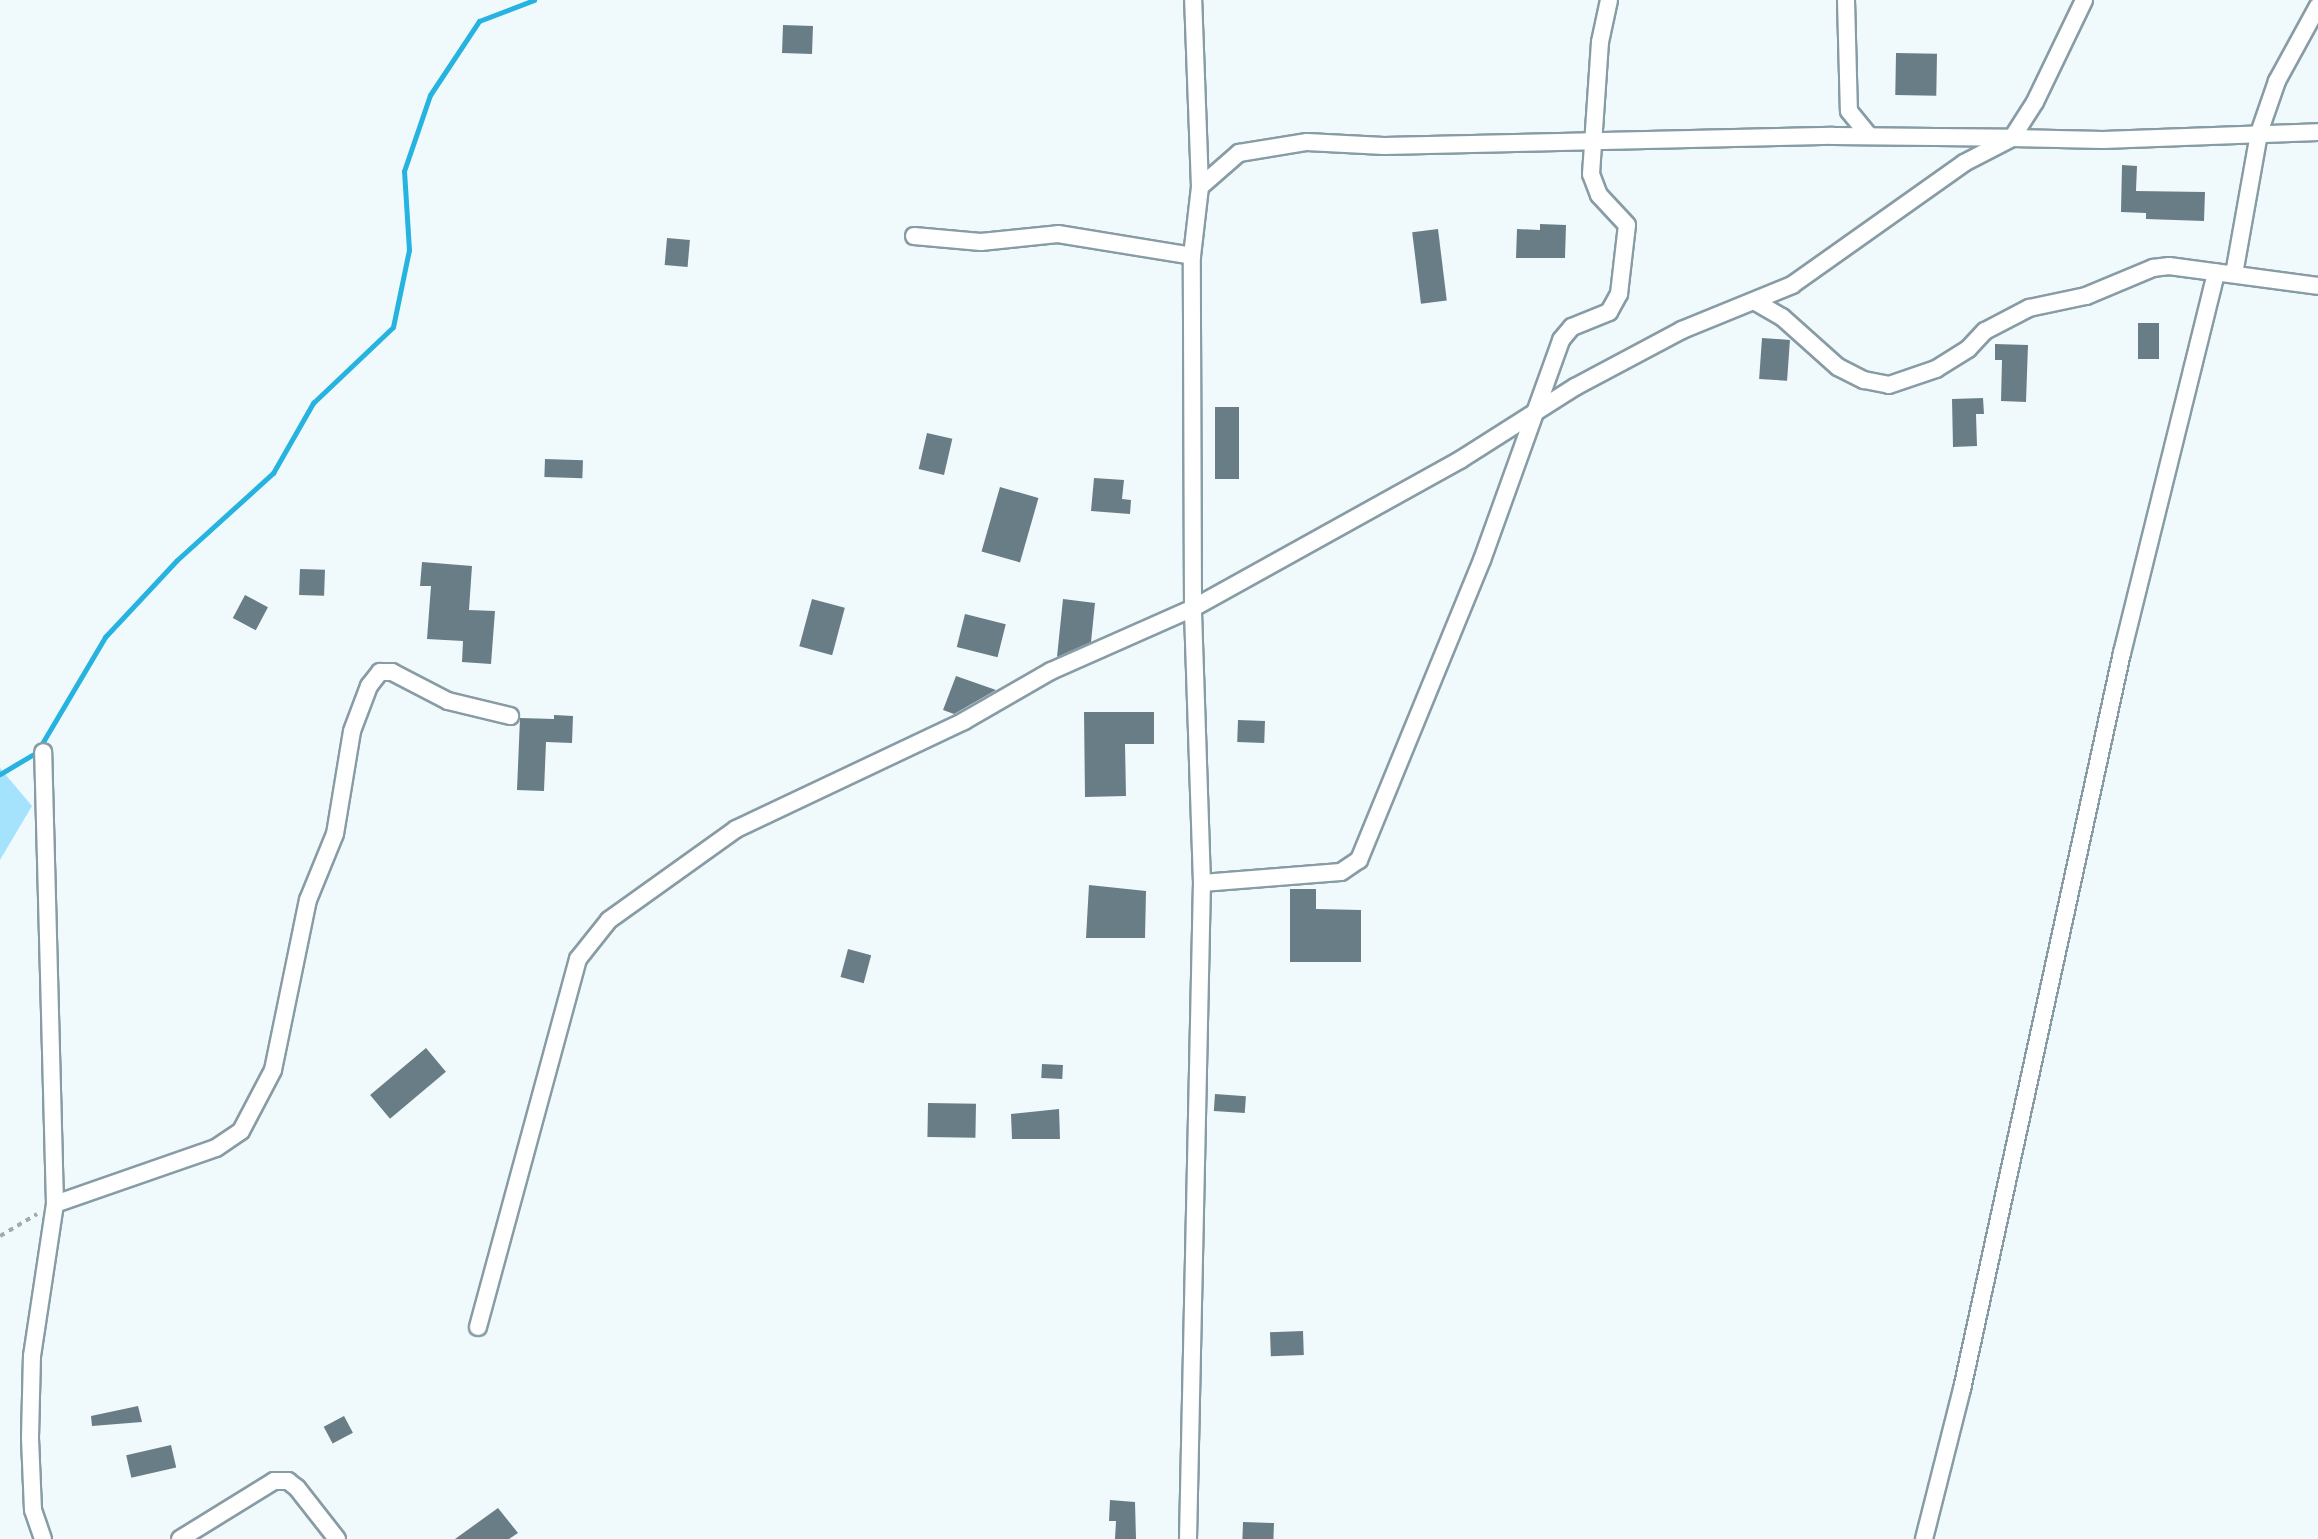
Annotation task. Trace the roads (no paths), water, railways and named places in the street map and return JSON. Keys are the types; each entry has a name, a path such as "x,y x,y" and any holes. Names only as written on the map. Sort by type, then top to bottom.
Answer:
{"street":[{"path":"1188,1539 1202,883 1193,608 1192,256 1200,187 1193,0"},
{"path":"1202,883 1341,872 1359,860 1482,560 1565,333 1609,312 1619,294 1627,225 1593,185 1600,42 1609,0"},
{"path":"1833,136 1849,111 1846,0"},
{"path":"478,1327 578,960 609,920 736,829 964,721 1051,671 1193,608 1326,537 1536,412 1682,330 1792,285 1964,163 2012,138 2035,102 2084,0"},
{"path":"2234,274 2259,133 2277,81 2318,6"},
{"path":"1849,111 1869,136"},
{"path":"1200,187 1239,153 1280,145 1593,143 1833,136 2103,140 2318,132"},
{"path":"914,236 981,242 1058,234 1192,256"},
{"path":"1754,301 1782,317 1838,367 1864,380 1889,385 1936,369 1968,349 1985,331 2029,308 2086,296 2152,268 2216,272 2318,286"},
{"path":"1924,1539 1962,1389 2122,653 2216,272"},
{"path":"55,1204 216,1148 241,1131 273,1070 308,901 335,834 352,731 369,686 380,672 392,671 448,701 510,716"},
{"path":"43,752 55,1204 32,1356 30,1478 33,1510 43,1539"},
{"path":"180,1539 274,1481 288,1481 297,1488 337,1539"}],"waterway":[{"path":"0,774 37,752 105,637 177,560 273,473 313,403 393,327 409,250 404,171 430,95 479,21 534,0"}]}
